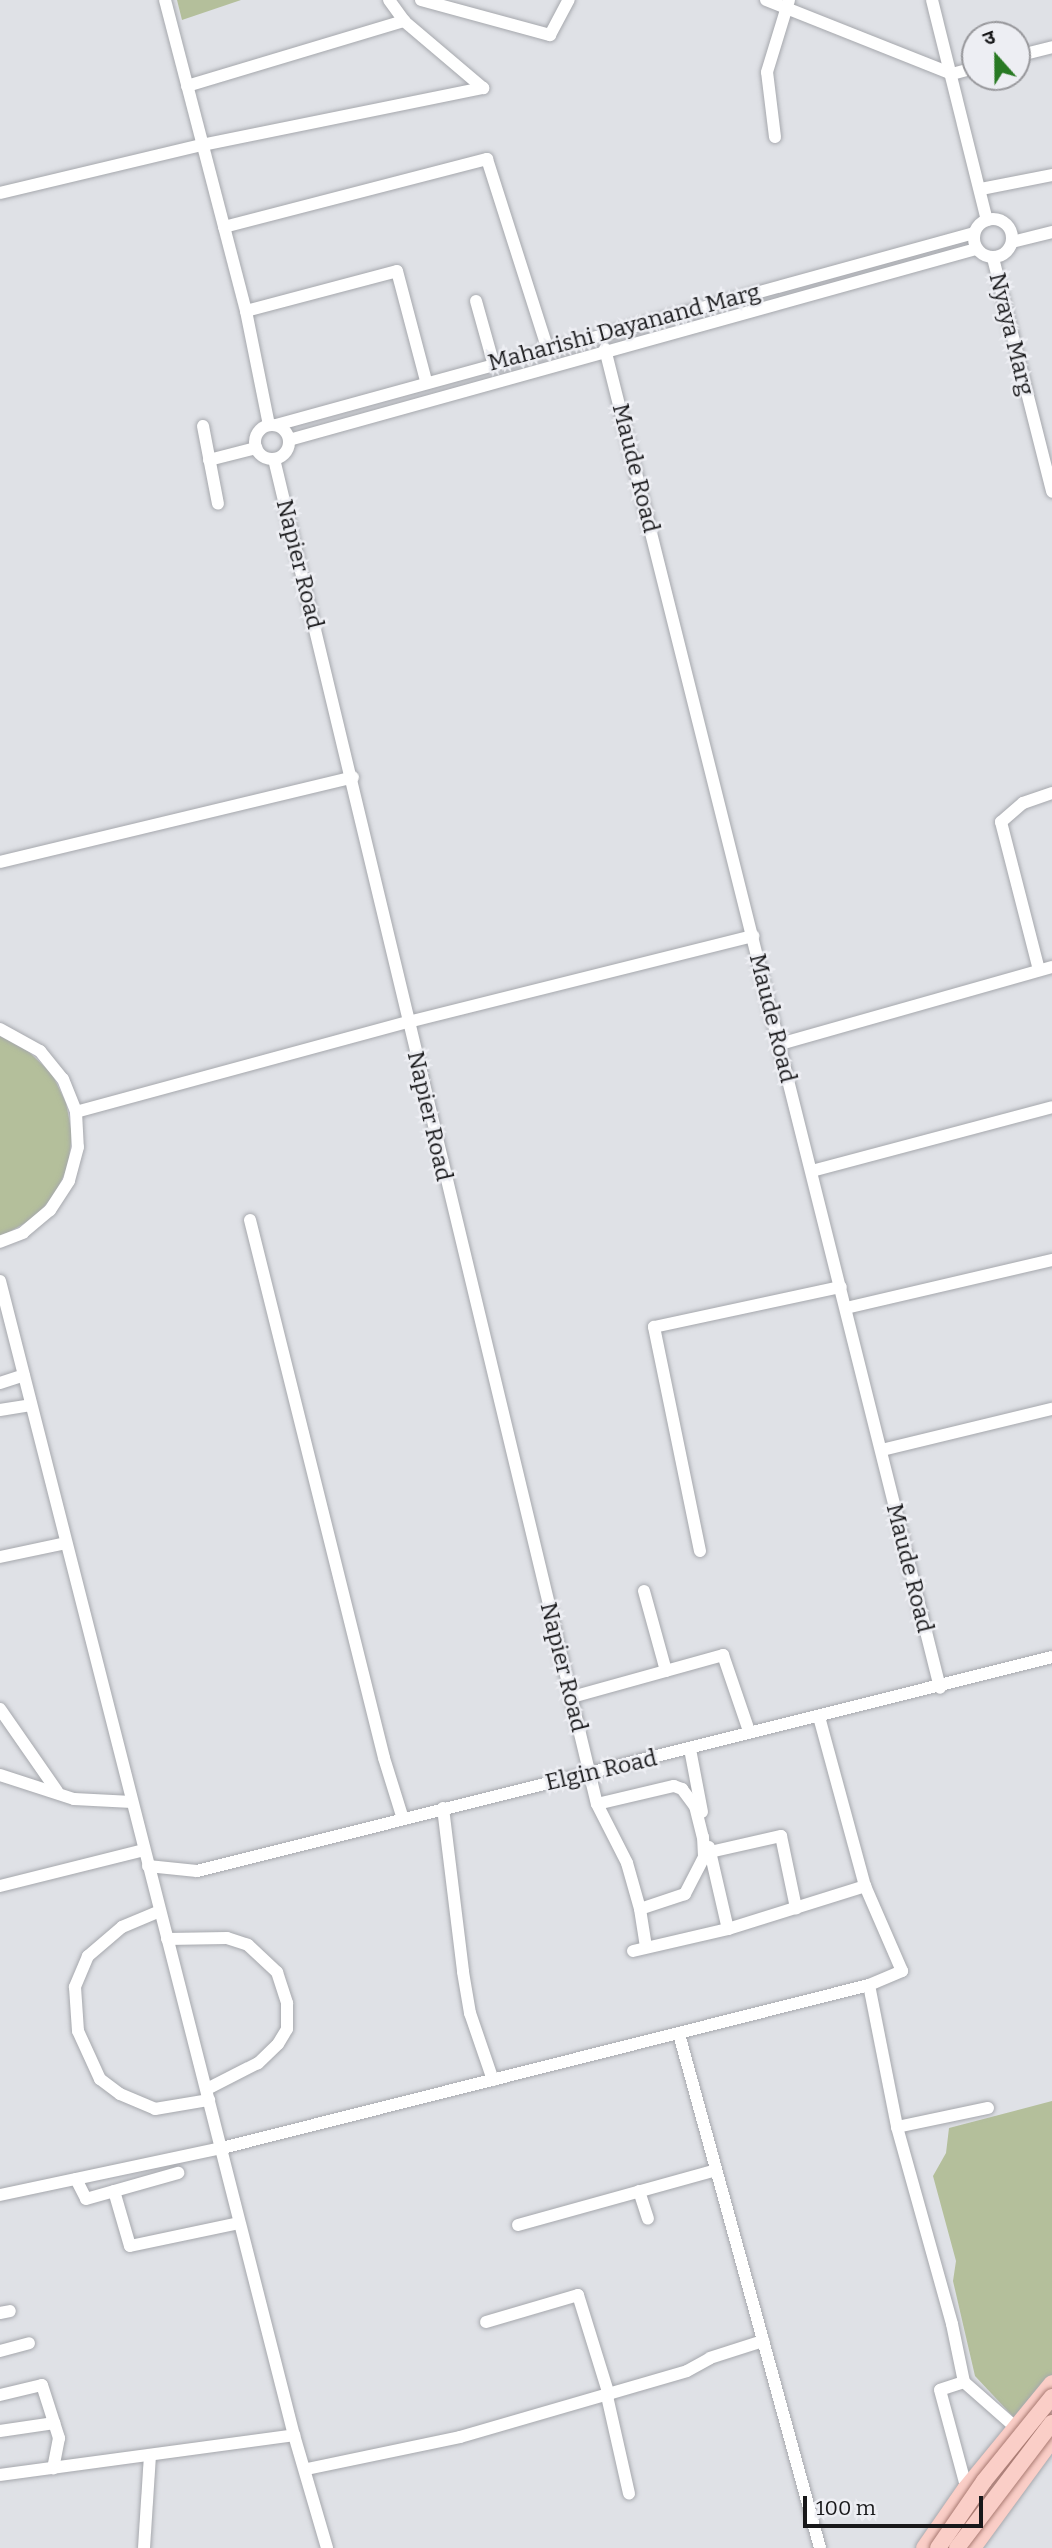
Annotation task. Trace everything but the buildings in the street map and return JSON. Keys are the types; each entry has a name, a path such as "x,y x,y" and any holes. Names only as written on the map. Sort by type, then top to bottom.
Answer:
{"main road":[{"path":"924,2548 965,2489 1052,2383"},
{"path":"938,2548 984,2481 1052,2397"},
{"path":"957,2548 1052,2423"},
{"path":"973,2548 1048,2444"}],"street":[{"path":"165,0 273,425 289,440 288,449 274,459 256,448 209,460"},
{"path":"0,194 202,145 483,88 404,21 389,0"},
{"path":"427,1 550,35 569,0"},
{"path":"766,0 788,4 953,74 961,72"},
{"path":"932,0 953,74 987,220"},
{"path":"775,137 767,72 788,4"},
{"path":"187,86 404,21"},
{"path":"1031,52 1052,47"},
{"path":"224,227 487,159 547,347"},
{"path":"981,189 1052,174"},
{"path":"987,220 1008,226 1012,242 1009,250 993,258 976,249 974,233 987,220"},
{"path":"1012,242 1052,232"},
{"name":"Maharishi Dayanand Marg","path":"273,425 547,347 974,233"},
{"name":"Maharishi Dayanand Marg","path":"289,440 606,349 976,249"},
{"name":"Nyaya Marg","path":"993,258 1052,492"},
{"path":"246,312 397,271 426,381"},
{"path":"476,301 493,362"},
{"name":"Maude Road","path":"606,349 940,1688"},
{"path":"256,448 257,433 273,425"},
{"path":"203,426 218,504"},
{"name":"Napier Road","path":"274,459 597,1804 627,1863 640,1909 646,1947"},
{"path":"0,862 352,777"},
{"path":"780,1044 1046,969 1001,822 1023,803 1052,793"},
{"path":"76,1112 408,1022 753,936"},
{"path":"0,1029 40,1051 63,1079 76,1112 78,1147 69,1181 50,1210 23,1233 0,1242"},
{"path":"812,1171 1052,1107"},
{"path":"250,1220 384,1758 403,1819"},
{"path":"846,1308 1052,1260"},
{"path":"0,1281 4,1310 24,1375 239,2223 294,2435 307,2469 327,2548"},
{"path":"700,1551 654,1327 841,1287"},
{"path":"0,1383 24,1375"},
{"path":"0,1410 31,1405"},
{"path":"882,1450 1052,1409"},
{"path":"0,1557 66,1543"},
{"path":"644,1591 666,1671"},
{"path":"572,1697 723,1654 749,1731"},
{"name":"Elgin Road","path":"148,1866 197,1871 690,1749 749,1731 940,1688 1052,1657"},
{"path":"0,1709 57,1791"},
{"path":"0,2195 222,2148 869,1985 902,1971 865,1886 819,1717"},
{"path":"690,1749 728,1929"},
{"path":"0,1775 57,1791 74,1799 132,1802"},
{"path":"597,1804 674,1786 682,1789 695,1806 705,1857 695,1879 685,1894 640,1909"},
{"path":"443,1808 465,1986 492,2080"},
{"path":"710,1852 781,1836 796,1908"},
{"path":"0,1886 144,1850"},
{"path":"633,1951 728,1929 865,1886"},
{"path":"160,1912 122,1927 88,1956 75,1987 78,2031 100,2079 129,2099 155,2109 208,2095 258,2063 278,2044 287,2029 288,2003 277,1972 248,1945 227,1938 167,1939"},
{"path":"869,1985 897,2127 953,2325 964,2382 1016,2428 1048,2444"},
{"path":"679,2034 820,2548"},
{"path":"897,2127 988,2108"},
{"path":"518,2225 716,2170"},
{"path":"76,2179 86,2199 178,2173"},
{"path":"114,2191 130,2246 239,2223"},
{"path":"639,2191 648,2219"},
{"path":"486,2322 578,2295 608,2396 629,2494"},
{"path":"307,2469 460,2437 608,2396 763,2342"},
{"path":"0,2351 29,2343"},
{"path":"964,2382 940,2390 965,2489 989,2525"},
{"path":"0,2395 42,2385 59,2438 52,2469"},
{"path":"0,2431 54,2423"},
{"path":"0,2475 294,2435"},
{"path":"144,2548 150,2455"}],"green space":[{"path":"177,0 241,0 182,20"},
{"path":"0,1036 29,1052 52,1074 66,1103 72,1134 68,1166 55,1194 34,1218 0,1237"},
{"path":"1052,2101 1052,2391 1023,2427 975,2376 953,2281 956,2261 933,2176 946,2153 949,2128"}]}
